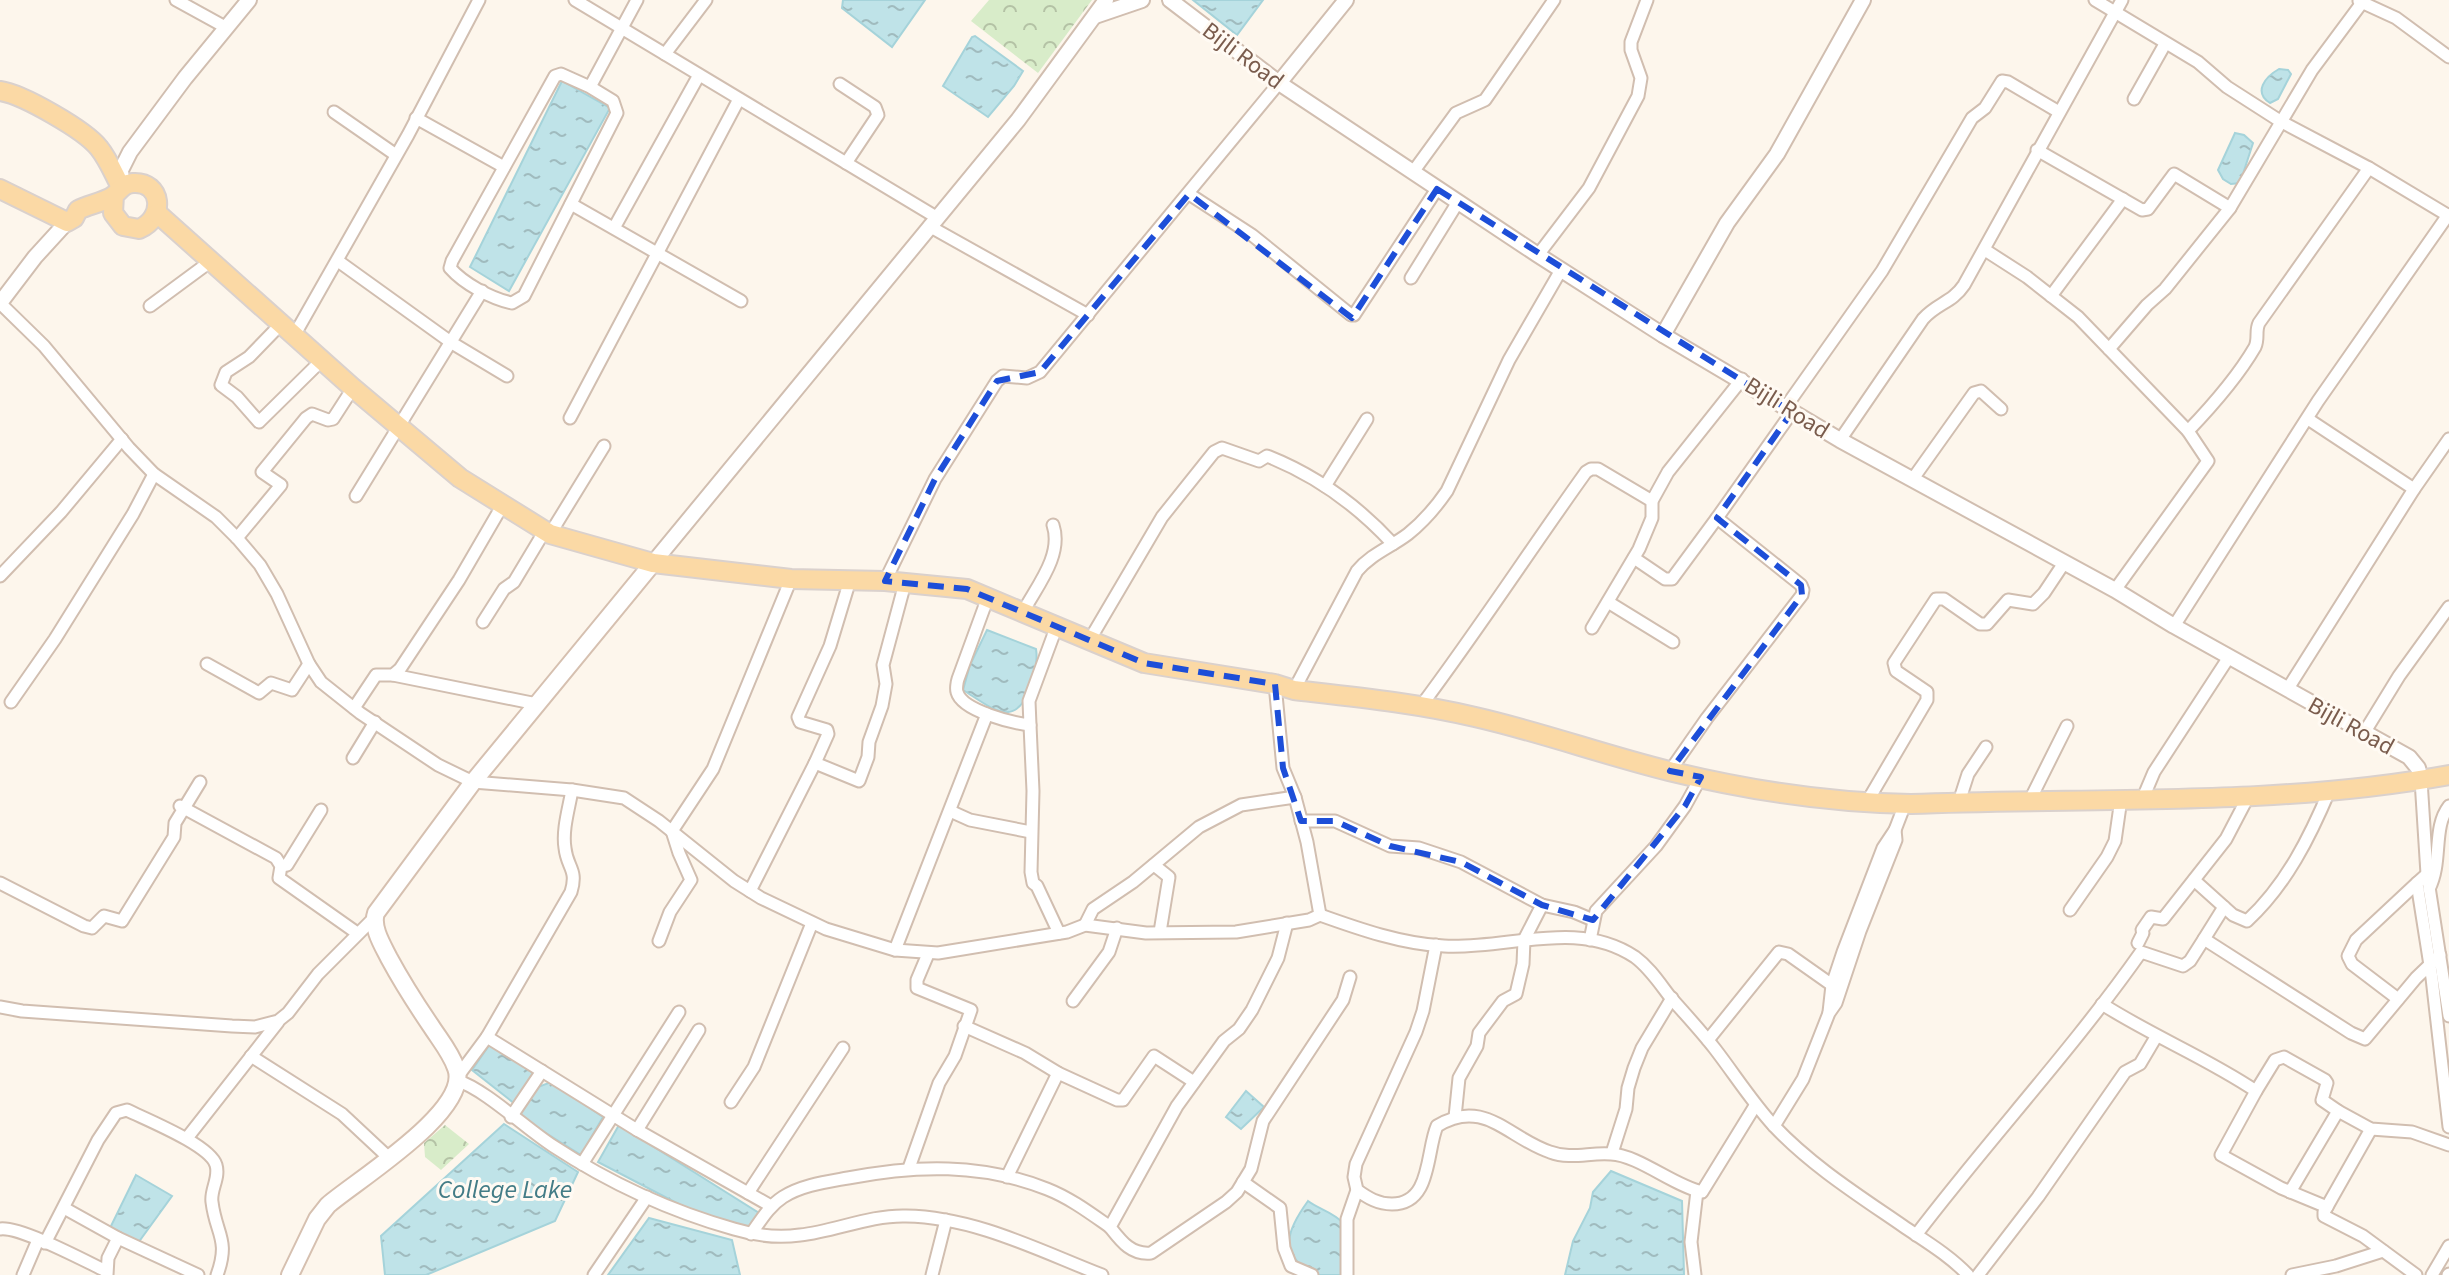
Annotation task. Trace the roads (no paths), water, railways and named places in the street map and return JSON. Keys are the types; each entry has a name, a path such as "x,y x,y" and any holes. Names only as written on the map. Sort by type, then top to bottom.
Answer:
{"main road":[{"path":"0,91 14,95 86,135 101,150 120,193 123,226 139,229 147,226 157,213 158,205 153,191 147,186 120,193 78,210 71,220 0,189"},
{"path":"157,213 353,388 460,478 547,533 653,563 791,579 885,581 952,587 988,597 1144,663 1275,684 1294,690 1421,706 1476,717 1670,771 1750,788 1867,802 2029,802 2249,795 2449,775"},
{"path":"290,1275 317,1219 328,1205 436,1119 458,1078 451,1056 405,988 387,955 374,918 473,782 653,563"}],"street":[{"path":"176,0 227,28"},
{"path":"120,193 121,170 127,156 249,0"},
{"path":"323,359 259,422 237,397 221,385 226,372 288,329 338,261 479,0"},
{"path":"575,0 846,163 932,222 1088,315"},
{"path":"590,87 637,0"},
{"path":"665,54 706,0"},
{"path":"1091,18 1096,0"},
{"path":"653,563 1018,120 1106,0"},
{"path":"1091,18 1142,0"},
{"name":"Bijli Road","path":"1170,0 1279,83 1663,335 1742,379 1840,440 2115,590 2409,757 2418,768 2421,780"},
{"path":"885,581 935,479 997,381 1011,374 1027,378 1034,376 1189,194 1346,0"},
{"path":"1413,172 1456,113 1485,100 1554,0"},
{"path":"1538,255 1589,188 1638,96 1641,78 1631,42 1647,0"},
{"path":"1663,335 1727,223 1777,154 1863,0"},
{"path":"2095,0 2198,62 2227,87 2280,121 2369,168 2448,215 2308,419 2174,626"},
{"path":"1840,440 1923,319 1938,305 1957,296 2122,0"},
{"path":"2109,349 2165,289 2230,208 2280,121 2361,1 2382,10 2449,57"},
{"path":"2134,99 2165,44"},
{"path":"561,74 590,87 613,101 617,113 520,300 506,302 482,291 454,272 450,265 555,76 561,74"},
{"path":"614,228 699,75"},
{"path":"1634,558 1665,579 1672,579 1717,518 1832,338 1882,271 1972,118 1985,108 2002,81 2059,112"},
{"path":"840,84 875,107 878,115 846,163"},
{"path":"570,418 739,99"},
{"path":"334,112 396,155"},
{"path":"416,118 504,167"},
{"path":"2037,150 2145,211 2174,174 2230,208"},
{"path":"2188,431 2248,356 2256,344 2259,323 2369,168"},
{"path":"1189,194 1252,235 1354,315 1437,189"},
{"path":"2051,296 2123,199"},
{"path":"1411,278 1458,202"},
{"path":"571,204 741,301"},
{"path":"71,220 35,257 0,303 44,346 154,474 216,517 260,565 321,682 438,765 473,782 572,790 624,798 750,891 812,923 895,950 928,954 1059,933 1085,925 1146,933 1236,932 1320,915 1365,930 1436,945 1471,947 1554,937 1590,940 1624,951 1637,959 1672,998 1708,1040 1755,1106 1793,1146 1946,1255 1968,1275"},
{"path":"1985,250 2051,296 2093,331 2121,364 2188,431 2208,461 2115,590"},
{"path":"150,306 211,261"},
{"path":"338,261 452,343 507,376"},
{"path":"1294,690 1357,571 1367,560 1425,518 1447,491 1509,360 1561,270"},
{"path":"356,496 482,291"},
{"path":"1592,628 1634,558 1652,518 1652,501 1674,464 1742,379"},
{"path":"237,538 281,485 262,472 309,415 333,419 353,388"},
{"path":"1912,480 1974,393 1981,391 2001,409"},
{"path":"1325,486 1367,419"},
{"path":"2308,419 2414,489"},
{"path":"0,576 31,545 122,439"},
{"path":"2287,690 2449,439"},
{"path":"483,622 504,589 514,582 604,446"},
{"path":"1089,641 1162,517 1214,452 1228,449 1259,461 1267,456 1325,486 1365,516 1393,544"},
{"path":"1421,706 1586,472 1598,469 1652,501"},
{"path":"11,702 72,612 154,474"},
{"path":"393,675 459,580 502,506"},
{"path":"1670,771 1803,590 1717,518"},
{"path":"1023,612 1055,550 1053,525"},
{"path":"1867,802 1927,700 1927,692 1896,671 1894,663 1936,599 1944,599 1984,625 2008,600 2033,604 2064,563"},
{"path":"672,831 713,769 791,579"},
{"path":"750,891 815,763 827,730 800,722 798,717 830,646 850,580"},
{"path":"815,763 859,781 882,706 886,684 883,665 905,583"},
{"path":"988,597 956,690 958,696 999,720 1030,725"},
{"path":"1608,602 1673,642"},
{"path":"2364,733 2399,676 2449,607"},
{"path":"1056,628 1029,701 1035,885 1059,933"},
{"path":"2143,798 2168,749 2229,657"},
{"path":"207,664 259,693 271,683 292,690 309,664"},
{"path":"354,708 376,675 393,675 537,704"},
{"path":"1275,684 1283,768 1295,797 1312,864 1320,915"},
{"path":"895,950 987,714"},
{"path":"353,758 375,722"},
{"path":"2029,802 2067,726"},
{"path":"1959,802 1968,774 1986,747"},
{"path":"1590,940 1596,911 1671,827 1701,777"},
{"path":"2421,780 2427,874 2449,1016"},
{"path":"0,883 84,926 92,928 104,916 122,921 174,837 175,823 182,807 200,782"},
{"path":"2194,880 2224,907 2247,921 2280,883 2307,841 2330,789"},
{"path":"572,790 564,839 565,852 575,876 571,892 487,1037 458,1078 582,1164 647,1197 732,1229 751,1234 797,1236 871,1217 946,1220 994,1233 1102,1275"},
{"path":"2138,943 2142,929 2152,916 2163,919 2236,824 2249,795"},
{"path":"1085,925 1093,909 1154,865 1199,827 1241,805 1295,797"},
{"path":"2070,910 2115,841 2121,799"},
{"path":"1829,1013 1832,985 1883,848 1895,830 1905,804"},
{"path":"2429,889 2438,869 2439,831 2444,812 2449,806"},
{"path":"182,807 276,858 281,866 279,878 357,933"},
{"path":"281,866 287,865 321,810"},
{"path":"950,811 970,820 1031,832"},
{"path":"1301,821 1335,821 1390,846 1419,848 1461,862 1542,905 1593,920"},
{"path":"1774,1126 1803,1079 1829,1013 1836,1003 1896,840 1895,830"},
{"path":"659,941 670,912 691,880 672,831"},
{"path":"1154,865 1169,877 1160,932"},
{"path":"2398,999 2352,964 2348,956 2356,940 2369,926 2427,874"},
{"path":"2417,883 2449,1127"},
{"path":"1455,1117 1459,1078 1477,1046 1477,1037 1503,1001 1516,994 1523,964 1524,940 1542,905"},
{"path":"1916,1235 2141,952 2183,966 2190,961 2224,907"},
{"path":"187,1138 278,1021 374,918"},
{"path":"731,1102 754,1067 812,923"},
{"path":"1110,1227 1166,1122 1224,1041 1239,1029 1252,1010 1278,958 1287,923"},
{"path":"1073,1001 1109,952 1117,928"},
{"path":"2204,939 2361,1038 2370,1035 2398,999 2440,955"},
{"path":"1344,1273 1347,1219 1357,1190 1354,1177 1356,1164 1416,1032 1436,945"},
{"path":"1708,1040 1779,952 1788,954 1832,985"},
{"path":"909,1168 939,1083 955,1056 971,1010 917,988 917,980 928,954"},
{"path":"751,1234 771,1206 791,1193 817,1184 909,1168 960,1168 1007,1177 1048,1190 1070,1200 1110,1227 1132,1251 1151,1253 1226,1202 1243,1182 1251,1169 1263,1121 1343,1000 1350,977"},
{"path":"1612,1153 1626,1109 1634,1068 1672,998"},
{"path":"2102,1004 2256,1091"},
{"path":"0,1007 243,1027 278,1021"},
{"path":"582,1164 679,1012"},
{"path":"964,1026 1117,1100 1123,1100 1154,1056 1194,1082"},
{"path":"637,1130 699,1030"},
{"path":"487,1037 540,1075 771,1206"},
{"path":"1978,1275 2038,1197 2125,1072 2140,1064 2156,1037"},
{"path":"748,1193 843,1048"},
{"path":"251,1056 342,1114 388,1157"},
{"path":"2327,1207 2290,1192 2221,1155 2275,1060 2284,1057 2325,1080 2327,1083 2322,1100 2371,1129 2412,1132 2449,1145"},
{"path":"1007,1177 1058,1073"},
{"path":"511,1117 540,1075"},
{"path":"1357,1190 1379,1203 1403,1203 1411,1198 1424,1178 1437,1126 1455,1117 1474,1115 1488,1119 1553,1154 1587,1157 1612,1153 1697,1191 1706,1190 1755,1106"},
{"path":"23,1275 64,1208 98,1140 116,1113 127,1110 187,1138 216,1164 212,1203 224,1249 217,1275"},
{"path":"2290,1192 2338,1111"},
{"path":"2371,1129 2324,1212 2326,1219 2351,1228 2416,1275"},
{"path":"1243,1182 1280,1208 1284,1248 1291,1266 1312,1275"},
{"path":"1695,1275 1691,1242 1697,1191"},
{"path":"594,1275 647,1197"},
{"path":"64,1208 118,1238 198,1275"},
{"path":"932,1275 946,1220"},
{"path":"0,1229 41,1241 107,1273 108,1258 118,1238"},
{"path":"2432,1275 2449,1246"},
{"path":"2292,1275 2336,1266 2383,1251"}],"water":[{"path":"843,0 925,0 892,47 842,8"},
{"path":"1193,0 1263,0 1237,35"},
{"path":"975,36 1023,71 988,117 943,86"},
{"path":"2279,69 2288,70 2291,74 2278,99 2270,103 2262,94 2263,85"},
{"path":"562,81 610,108 509,291 470,267"},
{"path":"2235,133 2244,135 2253,143 2240,183 2231,184 2223,179 2218,170"},
{"path":"987,630 1036,649 1036,668 1031,686 1025,700 1010,712 993,709 963,690 970,665"},
{"path":"490,1044 538,1076 515,1104 472,1070"},
{"path":"551,1082 603,1117 581,1155 517,1115 538,1087"},
{"path":"1246,1091 1264,1107 1241,1129 1226,1117"},
{"name":"College Lake","path":"504,1124 578,1172 555,1221 426,1275 385,1275 381,1236"},
{"path":"619,1125 759,1213 756,1224 747,1227 690,1210 598,1162"},
{"path":"1611,1171 1682,1201 1684,1275 1565,1275 1573,1241 1590,1208 1593,1192"},
{"path":"136,1175 172,1196 138,1243 110,1228"},
{"path":"1308,1201 1344,1224 1342,1275 1312,1275 1301,1266 1290,1249 1291,1231"},
{"path":"649,1218 732,1240 740,1275 608,1275"}]}
